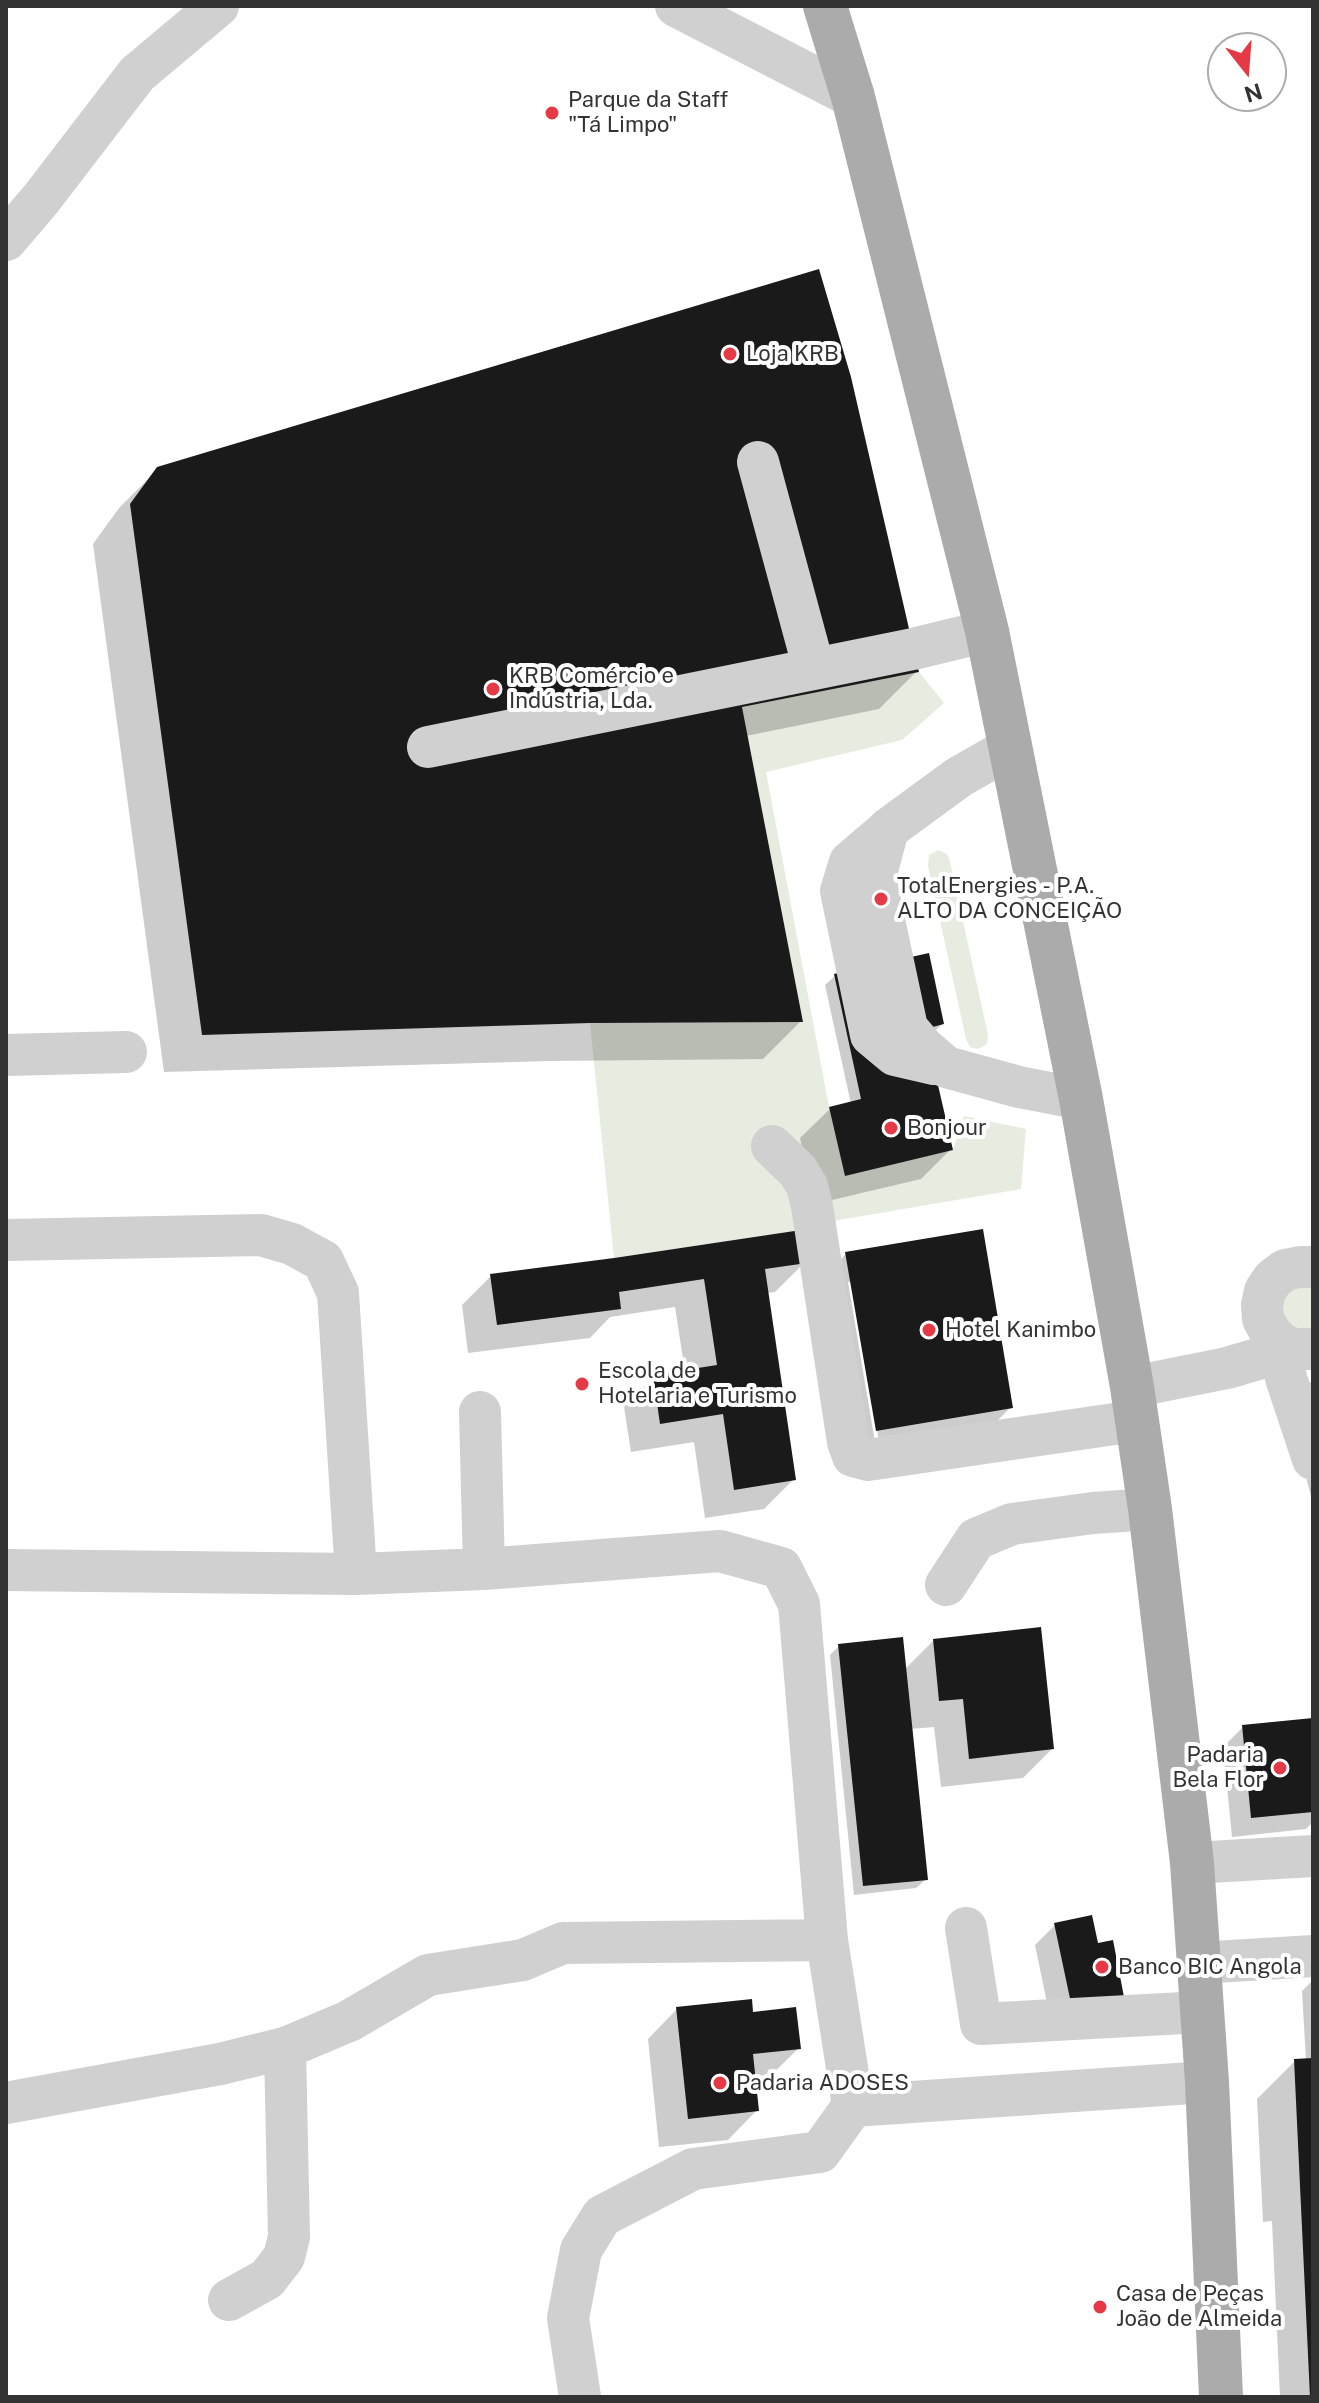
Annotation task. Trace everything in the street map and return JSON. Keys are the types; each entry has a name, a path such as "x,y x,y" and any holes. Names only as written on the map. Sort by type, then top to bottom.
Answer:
{"main road":[{"path":"825,6 853,97 987,631 1081,1099 1134,1404 1150,1509 1192,1863 1207,2082 1221,2397"}],"street":[{"path":"6,240 137,74 218,6"},
{"path":"676,6 853,97"},
{"path":"758,462 814,669"},
{"path":"428,747 913,649 987,631"},
{"path":"1010,748 959,777 888,829 875,878 907,1028 923,1047 946,1067 1019,1087 1081,1099"},
{"path":"6,1055 126,1052"},
{"path":"772,1146 798,1171 807,1186 848,1442 853,1456 868,1460 1134,1404 1227,1368 1296,1346"},
{"path":"6,1240 261,1235 292,1244 323,1261 338,1293 356,1574"},
{"path":"1296,1346 1270,1332 1263,1319 1265,1291 1273,1279 1285,1270 1313,1267"},
{"path":"1296,1346 1286,1378 1313,1459"},
{"path":"480,1412 484,1569"},
{"path":"946,1585 976,1539 1012,1524 1150,1509"},
{"path":"6,1570 356,1574 484,1569 720,1551 781,1568 799,1604 827,1940 853,2106 820,2152 693,2169 602,2216 581,2250 568,2318 580,2397"},
{"path":"1192,1863 1313,1856"},
{"path":"966,1928 981,2024 1202,2012"},
{"path":"6,2103 220,2064 285,2048 349,2021 428,1975 523,1960 563,1943 827,1940"},
{"path":"1198,1963 1313,1956"},
{"path":"229,2300 267,2279 284,2257 289,2237 285,2048"},
{"path":"853,2106 1207,2082"}],"shaded area":[{"path":"919,672 944,703 902,740 766,772 829,1107 845,1176 953,1150 964,1116 1026,1129 1021,1189 839,1220 801,1230 614,1258 590,1023 803,1022 742,707"},
{"path":"938,850 947,854 950,862 988,1035 987,1044 978,1049 970,1047 966,1039 928,866 929,855"},
{"path":"1313,1284 1313,1333 1285,1328 1279,1297 1284,1290"}],"building":[{"name":"KRB Comércio e Indústria, Lda.","path":"819,269 851,377 919,672 742,707 803,1022 590,1023 202,1035 130,504 157,467"},
{"path":"929,953 944,1024 925,1029 953,1150 845,1176 829,1107 861,1099 834,974"},
{"name":"Hotel Kanimbo","path":"983,1229 1013,1408 876,1431 845,1252"},
{"path":"801,1230 807,1263 765,1269 796,1480 734,1490 723,1414 660,1424 653,1375 717,1365 704,1279 619,1292 621,1309 497,1325 490,1274"},
{"path":"1041,1627 1054,1749 969,1759 963,1699 939,1701 933,1639"},
{"path":"903,1637 928,1880 863,1886 838,1644"},
{"name":"Padaria Bela Flor","path":"1313,1718 1313,1812 1251,1818 1242,1725"},
{"path":"1092,1915 1098,1943 1113,1940 1124,1997 1072,2008 1054,1923"},
{"name":"Padaria ADOSES","path":"752,1999 753,2012 796,2007 801,2049 753,2054 759,2111 688,2119 676,2007"},
{"path":"1313,2058 1313,2397 1310,2397 1294,2059"}],"place":[{"name":"Parque da Staff \"Tá Limpo\"","path":"552,113"},
{"name":"Loja KRB","path":"730,354"},
{"name":"KRB Comércio e Indústria, Lda.","path":"493,689"},
{"name":"TotalEnergies - P.A. ALTO DA CONCEIÇÃO","path":"881,899"},
{"name":"Bonjour","path":"891,1128"},
{"name":"Hotel Kanimbo","path":"929,1330"},
{"name":"Escola de Hotelaria e Turismo","path":"582,1384"},
{"name":"Padaria Bela Flor","path":"1280,1768"},
{"name":"Banco BIC Angola","path":"1102,1967"},
{"name":"Padaria ADOSES","path":"720,2083"},
{"name":"Casa de Peças João de Almeida","path":"1100,2307"}]}
